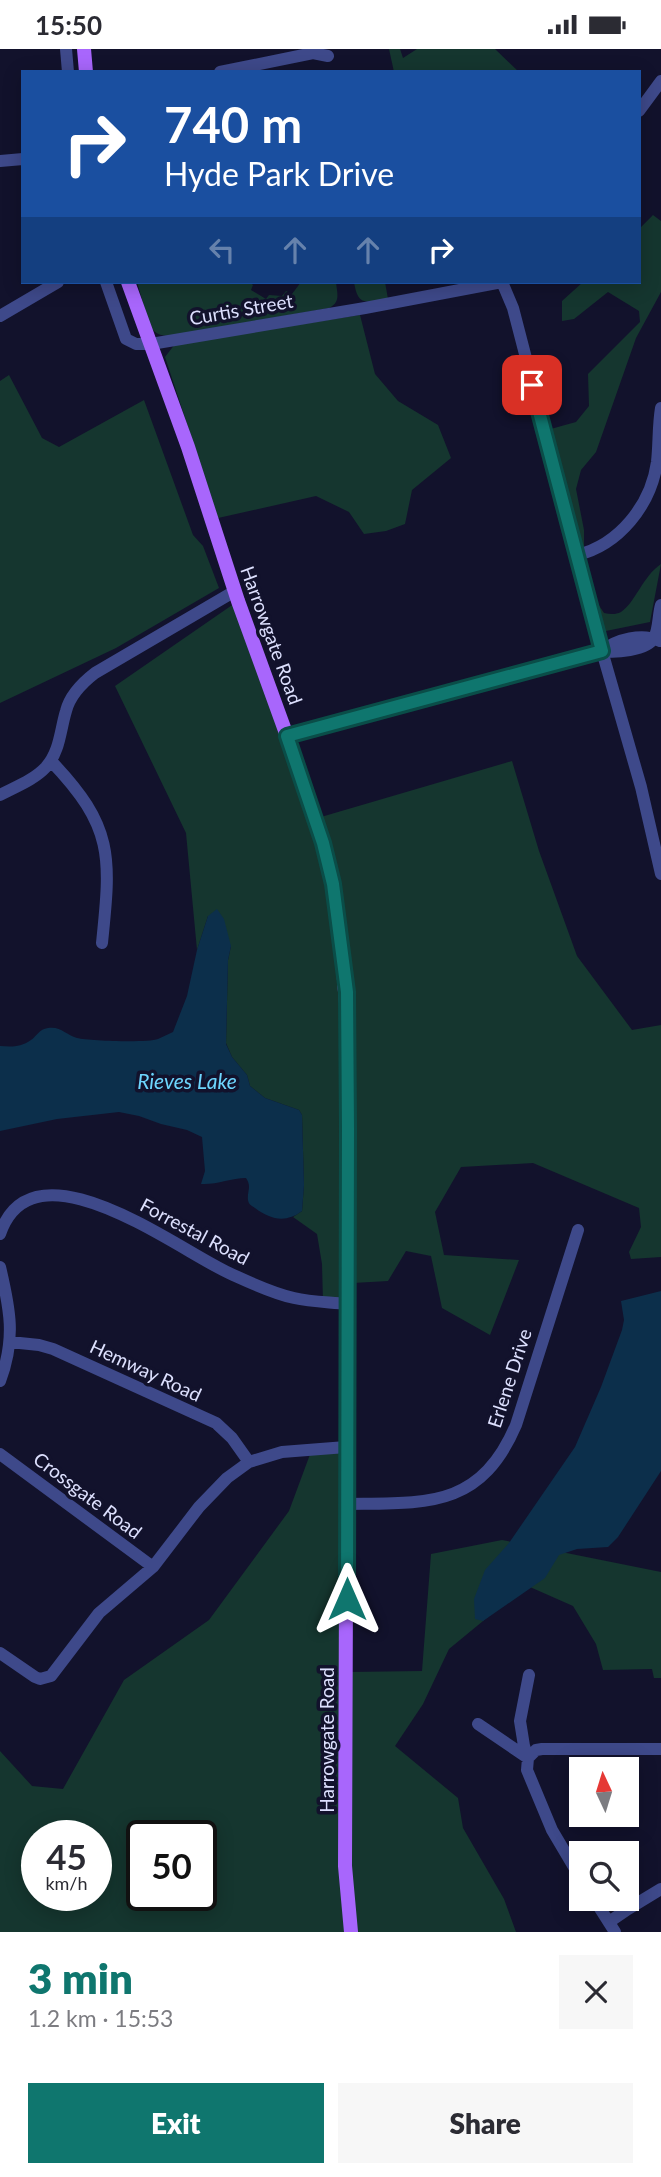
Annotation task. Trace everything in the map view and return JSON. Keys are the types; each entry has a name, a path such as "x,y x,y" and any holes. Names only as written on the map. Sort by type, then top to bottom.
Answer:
{"main road":[{"path":"84,49 86,70"},
{"name":"Harrowgate Road","path":"129,284 188,447 323,843 333,884 341,938 348,1027 345,1865 351,1932"}],"street":[{"path":"66,49 68,70"},
{"path":"226,70 275,55 313,53 328,56"},
{"path":"641,108 661,81"},
{"path":"0,161 21,159"},
{"path":"0,316 55,284"},
{"path":"107,284 126,339 136,344 151,344"},
{"name":"Curtis Street","path":"151,344 491,284"},
{"path":"503,284 513,308 602,651 658,832 661,873"},
{"path":"577,555 591,552 613,538 639,510 657,464 661,408"},
{"path":"0,795 32,778 51,761 58,745 66,709 85,680 235,591"},
{"path":"287,736 602,651 611,644 645,636 657,640 661,605"},
{"path":"51,761 87,805 103,839 108,867 102,943"},
{"name":"Forrestal Road","path":"0,1234 11,1215 34,1198 55,1194 77,1198 144,1224 226,1272 276,1292 311,1301 347,1304"},
{"name":"Erlene Drive","path":"347,1504 408,1504 437,1500 465,1489 493,1466 516,1425 578,1230"},
{"path":"0,1267 10,1317 10,1342 0,1381"},
{"name":"Hemway Road","path":"10,1342 54,1349 216,1423 232,1438 249,1462"},
{"path":"0,1653 39,1678 46,1678 55,1672 99,1613 153,1567 211,1494 228,1478 249,1462 282,1452 346,1447"},
{"name":"Crossgate Road","path":"0,1454 153,1567"},
{"path":"529,1675 520,1721 528,1758 527,1770 552,1830 569,1859"},
{"path":"478,1724 528,1758"},
{"path":"528,1758 536,1750 542,1749 661,1749"},
{"path":"602,1911 612,1927 628,1909 661,1889"}],"green space":[{"path":"389,49 400,49 403,58 417,49 495,49 517,70 394,70"},
{"path":"653,215 661,221 661,292 636,338 596,452 581,470 576,489 584,530 584,555 581,559 547,430 576,422 589,406 588,374 640,322 639,311 608,292 574,319 562,321 562,301 581,284 641,284 641,227"},
{"path":"138,284 252,284 251,290 266,299 269,295 282,296 286,291 292,294 300,284 336,284 337,297 329,308 170,336 161,335 150,327"},
{"path":"354,284 385,284 388,299 364,301"},
{"path":"360,315 375,374 398,401 438,425 451,458 412,490 405,524 386,531 364,534 349,512 316,496 218,518 165,357 175,344"},
{"path":"9,375 42,438 59,447 144,400 193,535 203,546 219,588 116,648 0,703 0,381"},
{"path":"661,564 650,622 601,632 587,577 592,580 598,604 604,613 617,614 626,608 649,575"},
{"path":"238,601 311,805 341,938 347,1304 323,1302 322,1264 317,1234 293,1217 302,1211 302,1115 299,1110 265,1098 250,1086 247,1075 232,1057 226,1043 228,960 231,946 208,916 197,950 186,833 115,686"},
{"path":"512,761 539,851 577,956 632,1030 661,1025 661,1257 631,1259 629,1252 641,1227 639,1208 533,1163 461,1167 435,1212 444,1255 519,1260 490,1335 442,1308 431,1256 406,1251 388,1281 353,1283 354,1083 321,817"},
{"path":"346,1447 351,1932 0,1932 0,1751 32,1786 63,1789 124,1680 209,1620 289,1511 312,1449"},
{"path":"502,1540 661,1572 661,1678 654,1678 652,1669 603,1670 596,1644 573,1606 530,1587 449,1649 423,1704 395,1746 458,1798 463,1828 504,1899 516,1932 357,1932 351,1863 350,1672 422,1671 431,1554"}],"water":[{"name":"Rieves Lake","path":"217,909 224,919 231,946 228,960 226,1044 232,1057 247,1075 250,1086 265,1098 299,1110 302,1115 302,1211 290,1217 278,1219 250,1205 246,1178 201,1184 205,1171 202,1137 187,1130 119,1112 57,1119 0,1131 0,1046 24,1044 48,1028 60,1029 77,1038 118,1041 152,1040 173,1032 187,996 208,916"},
{"path":"661,1291 661,1471 618,1537 608,1547 577,1549 559,1555 545,1578 483,1621 475,1619 474,1599 485,1570 509,1543 575,1447 622,1330 624,1320 621,1301"}],"route":[{"path":"347,1599 347,992 333,884 323,843 287,736 602,651 532,385"}]}
